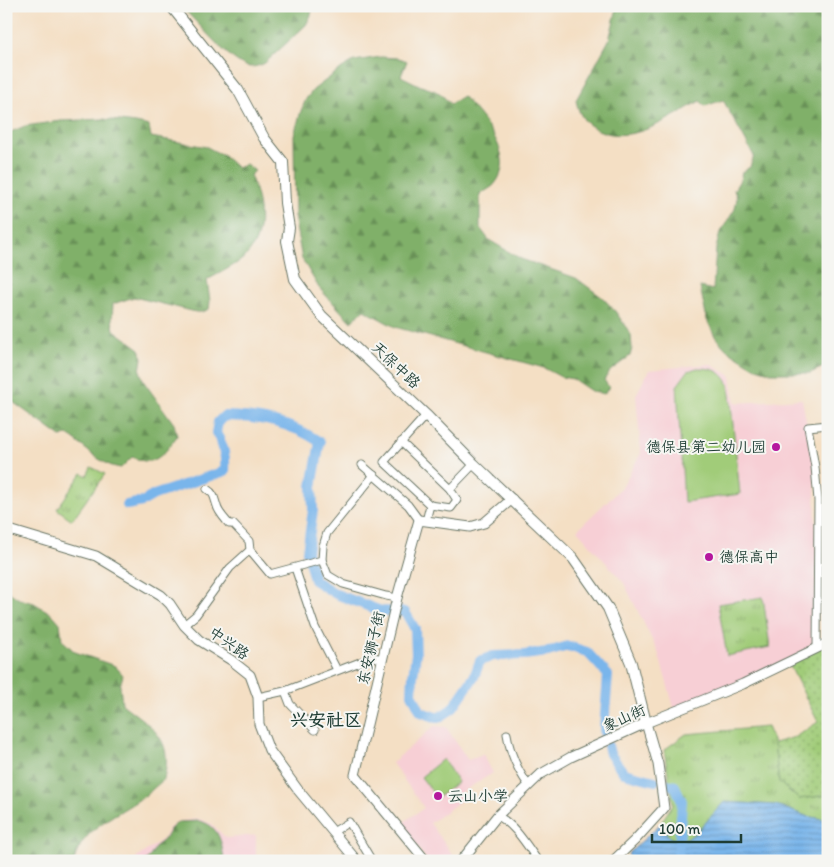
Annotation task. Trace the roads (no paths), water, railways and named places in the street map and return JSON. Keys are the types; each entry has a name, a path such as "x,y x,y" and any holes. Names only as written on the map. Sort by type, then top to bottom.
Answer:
{"main road":[{"name":"天保中路","path":"171,6 238,90 264,138 284,162 289,228 287,241 296,279 321,315 573,558 608,608 631,663 646,723"},
{"path":"422,521 470,527 484,523 512,499"},
{"name":"东安狮子街","path":"422,521 397,598 355,775 426,861"},
{"name":"中兴路","path":"6,528 96,556 161,595 170,604 184,625 199,640 231,660 250,675 258,697 259,724 269,750 298,790 356,861"},
{"name":"象山街","path":"461,861 497,816 542,774 571,757 646,723 743,684 828,643"},
{"path":"616,860 664,808 658,764 646,723"}],"street":[{"path":"401,442 450,489 457,500 451,508 430,505 384,462 401,442 426,415"},
{"path":"817,648 818,500 815,467 808,427 828,425"},
{"path":"450,489 474,464"},
{"path":"362,465 408,504 422,521 430,505"},
{"path":"374,475 327,533 323,546 322,560 328,575 343,584 397,598"},
{"path":"207,489 212,492 217,500 217,507 229,524 233,524 249,541 250,550 270,574 322,560"},
{"path":"184,625 196,615 230,568 250,550"},
{"path":"295,568 315,627 337,670"},
{"path":"258,697 285,691 373,657 383,658"},
{"path":"285,691 290,704 315,730"},
{"path":"507,734 510,749 529,786"},
{"path":"497,816 504,818 538,861"},
{"path":"333,832 349,822 372,861"}],"water":[{"path":"724,802 776,805 806,816 828,820 828,861 751,861 721,855 697,861 631,861 628,854 660,824 669,837 681,843 696,833"}],"waterway":[{"path":"127,505 142,502 154,495 225,471 224,451 216,433 218,422 224,416 262,419 286,425 309,435 320,442 312,487 313,510 307,552 314,580 336,594 381,611 405,612 415,629 416,654 412,694 421,712 438,718 452,709 474,677 480,661 493,656 548,652 568,646 587,652 608,675 605,736"},
{"path":"608,746 610,754 624,773 655,781"},
{"path":"666,784 675,786 682,801 678,861"}],"place":[{"name":"德保县第二幼儿园","path":"776,447"},
{"name":"德保高中","path":"709,557"},
{"name":"云山小学","path":"438,796"}],"district":[{"name":"兴安社区","path":"326,720"}]}
